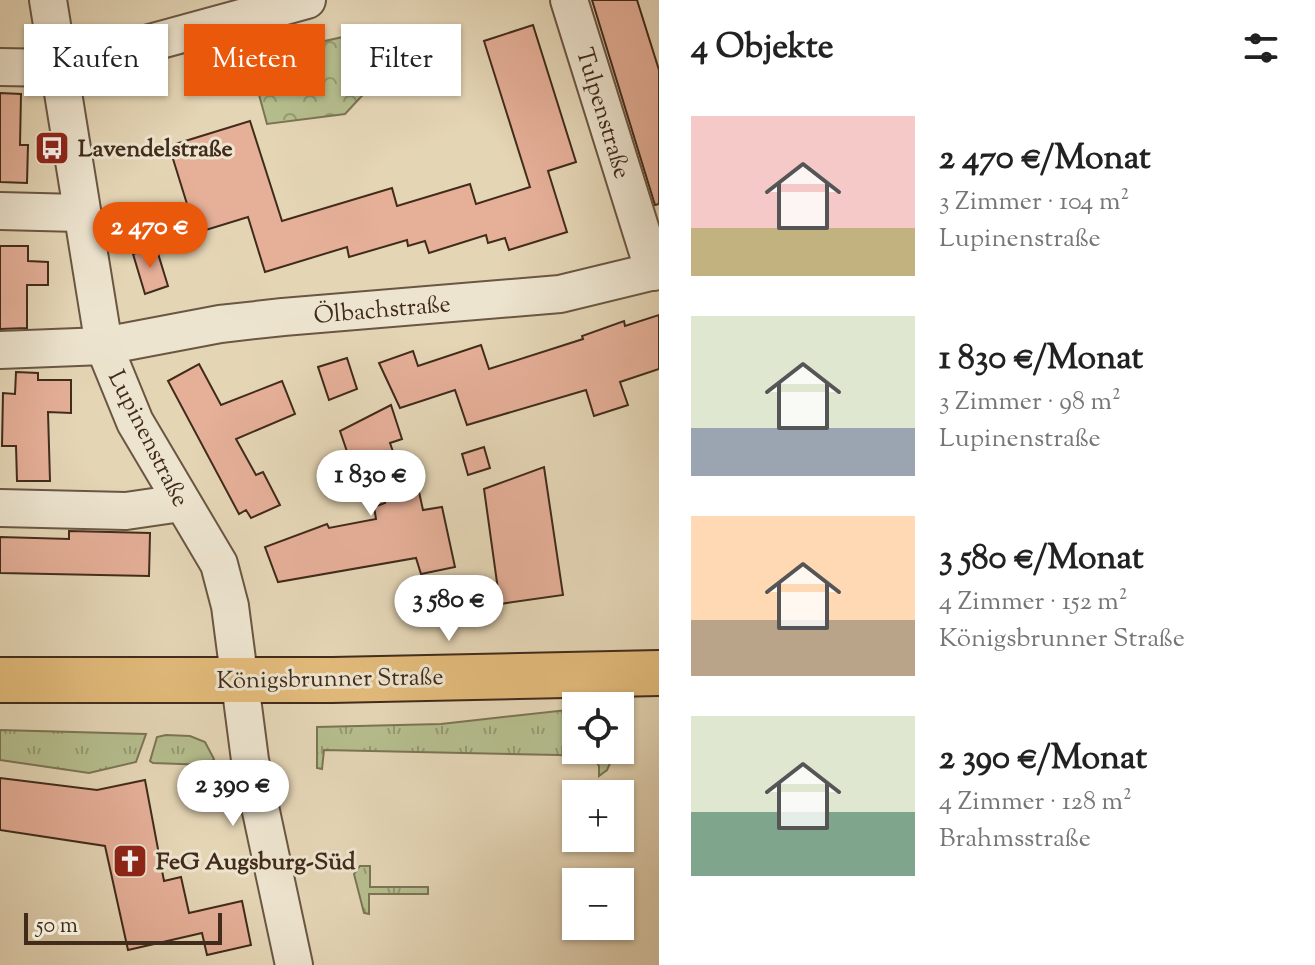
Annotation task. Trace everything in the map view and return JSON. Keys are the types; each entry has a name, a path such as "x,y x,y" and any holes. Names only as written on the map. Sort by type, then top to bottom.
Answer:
{"main road":[{"name":"Königsbrunner Straße","path":"0,680 659,673"}],"street":[{"name":"Lupinenstraße","path":"48,0 52,24"},
{"path":"168,38 307,0"},
{"name":"Tulpenstraße","path":"569,0 656,271"},
{"path":"0,67 24,67"},
{"name":"Lupinenstraße","path":"62,96 79,213 104,346 135,422 219,564 230,606 252,775 294,965"},
{"path":"0,211 79,213"},
{"name":"Ölbachstraße","path":"0,350 104,346 267,319 560,294 656,271"},
{"path":"0,508 126,511 181,503"}],"green space":[{"path":"341,37 341,96 362,96 345,114 267,124 259,96 325,96 325,41"},
{"path":"562,711 562,755 324,750 322,769 317,768 317,727 441,724"},
{"path":"0,730 146,734 136,762 89,773 0,760"},
{"path":"190,736 205,742 214,759 208,765 153,763 150,761 157,737"},
{"path":"598,764 610,764 599,776"},
{"path":"360,866 370,866 370,887 428,887 428,894 369,894 369,914 364,913 354,874"}],"building":[{"path":"592,0 637,0 659,70 659,204 655,205"},
{"path":"533,25 576,162 548,171 567,232 509,250 505,238 488,243 486,235 429,253 425,241 408,246 407,240 349,257 347,247 265,272 248,217 196,233 169,146 250,121 282,221 392,188 397,206 470,184 476,204 530,187 484,41"},
{"path":"0,93 21,94 20,145 28,145 27,183 0,182"},
{"path":"0,246 28,246 28,261 48,262 48,285 27,285 27,328 0,329"},
{"path":"156,247 168,286 145,294 133,254"},
{"path":"659,315 659,369 620,382 628,405 594,416 586,390 467,425 455,390 400,408 379,363 413,351 418,366 481,345 489,369 583,339 582,336 624,321 625,326"},
{"path":"347,358 357,389 329,400 318,367"},
{"path":"199,364 221,405 282,381 295,414 236,439 256,475 263,472 280,505 251,518 246,510 239,514 168,381"},
{"path":"16,372 38,373 38,380 71,380 71,413 48,412 50,481 17,481 16,446 2,446 3,393 15,394"},
{"path":"391,405 402,439 390,443 408,495 419,492 423,510 442,507 455,567 421,574 416,558 278,582 265,547 327,524 329,528 376,519 374,507 385,503 372,464 354,472 340,431"},
{"path":"484,447 490,468 468,475 462,454"},
{"path":"544,467 563,595 500,604 484,489"},
{"path":"69,531 150,533 149,576 0,573 0,537 69,539"},
{"path":"0,778 97,790 145,780 164,881 181,877 189,913 242,901 251,945 207,955 202,933 128,950 105,846 0,830"}],"place":[{"name":"Lavendelstraße","path":"52,148"},
{"name":"FeG Augsburg-Süd","path":"130,861"}]}
